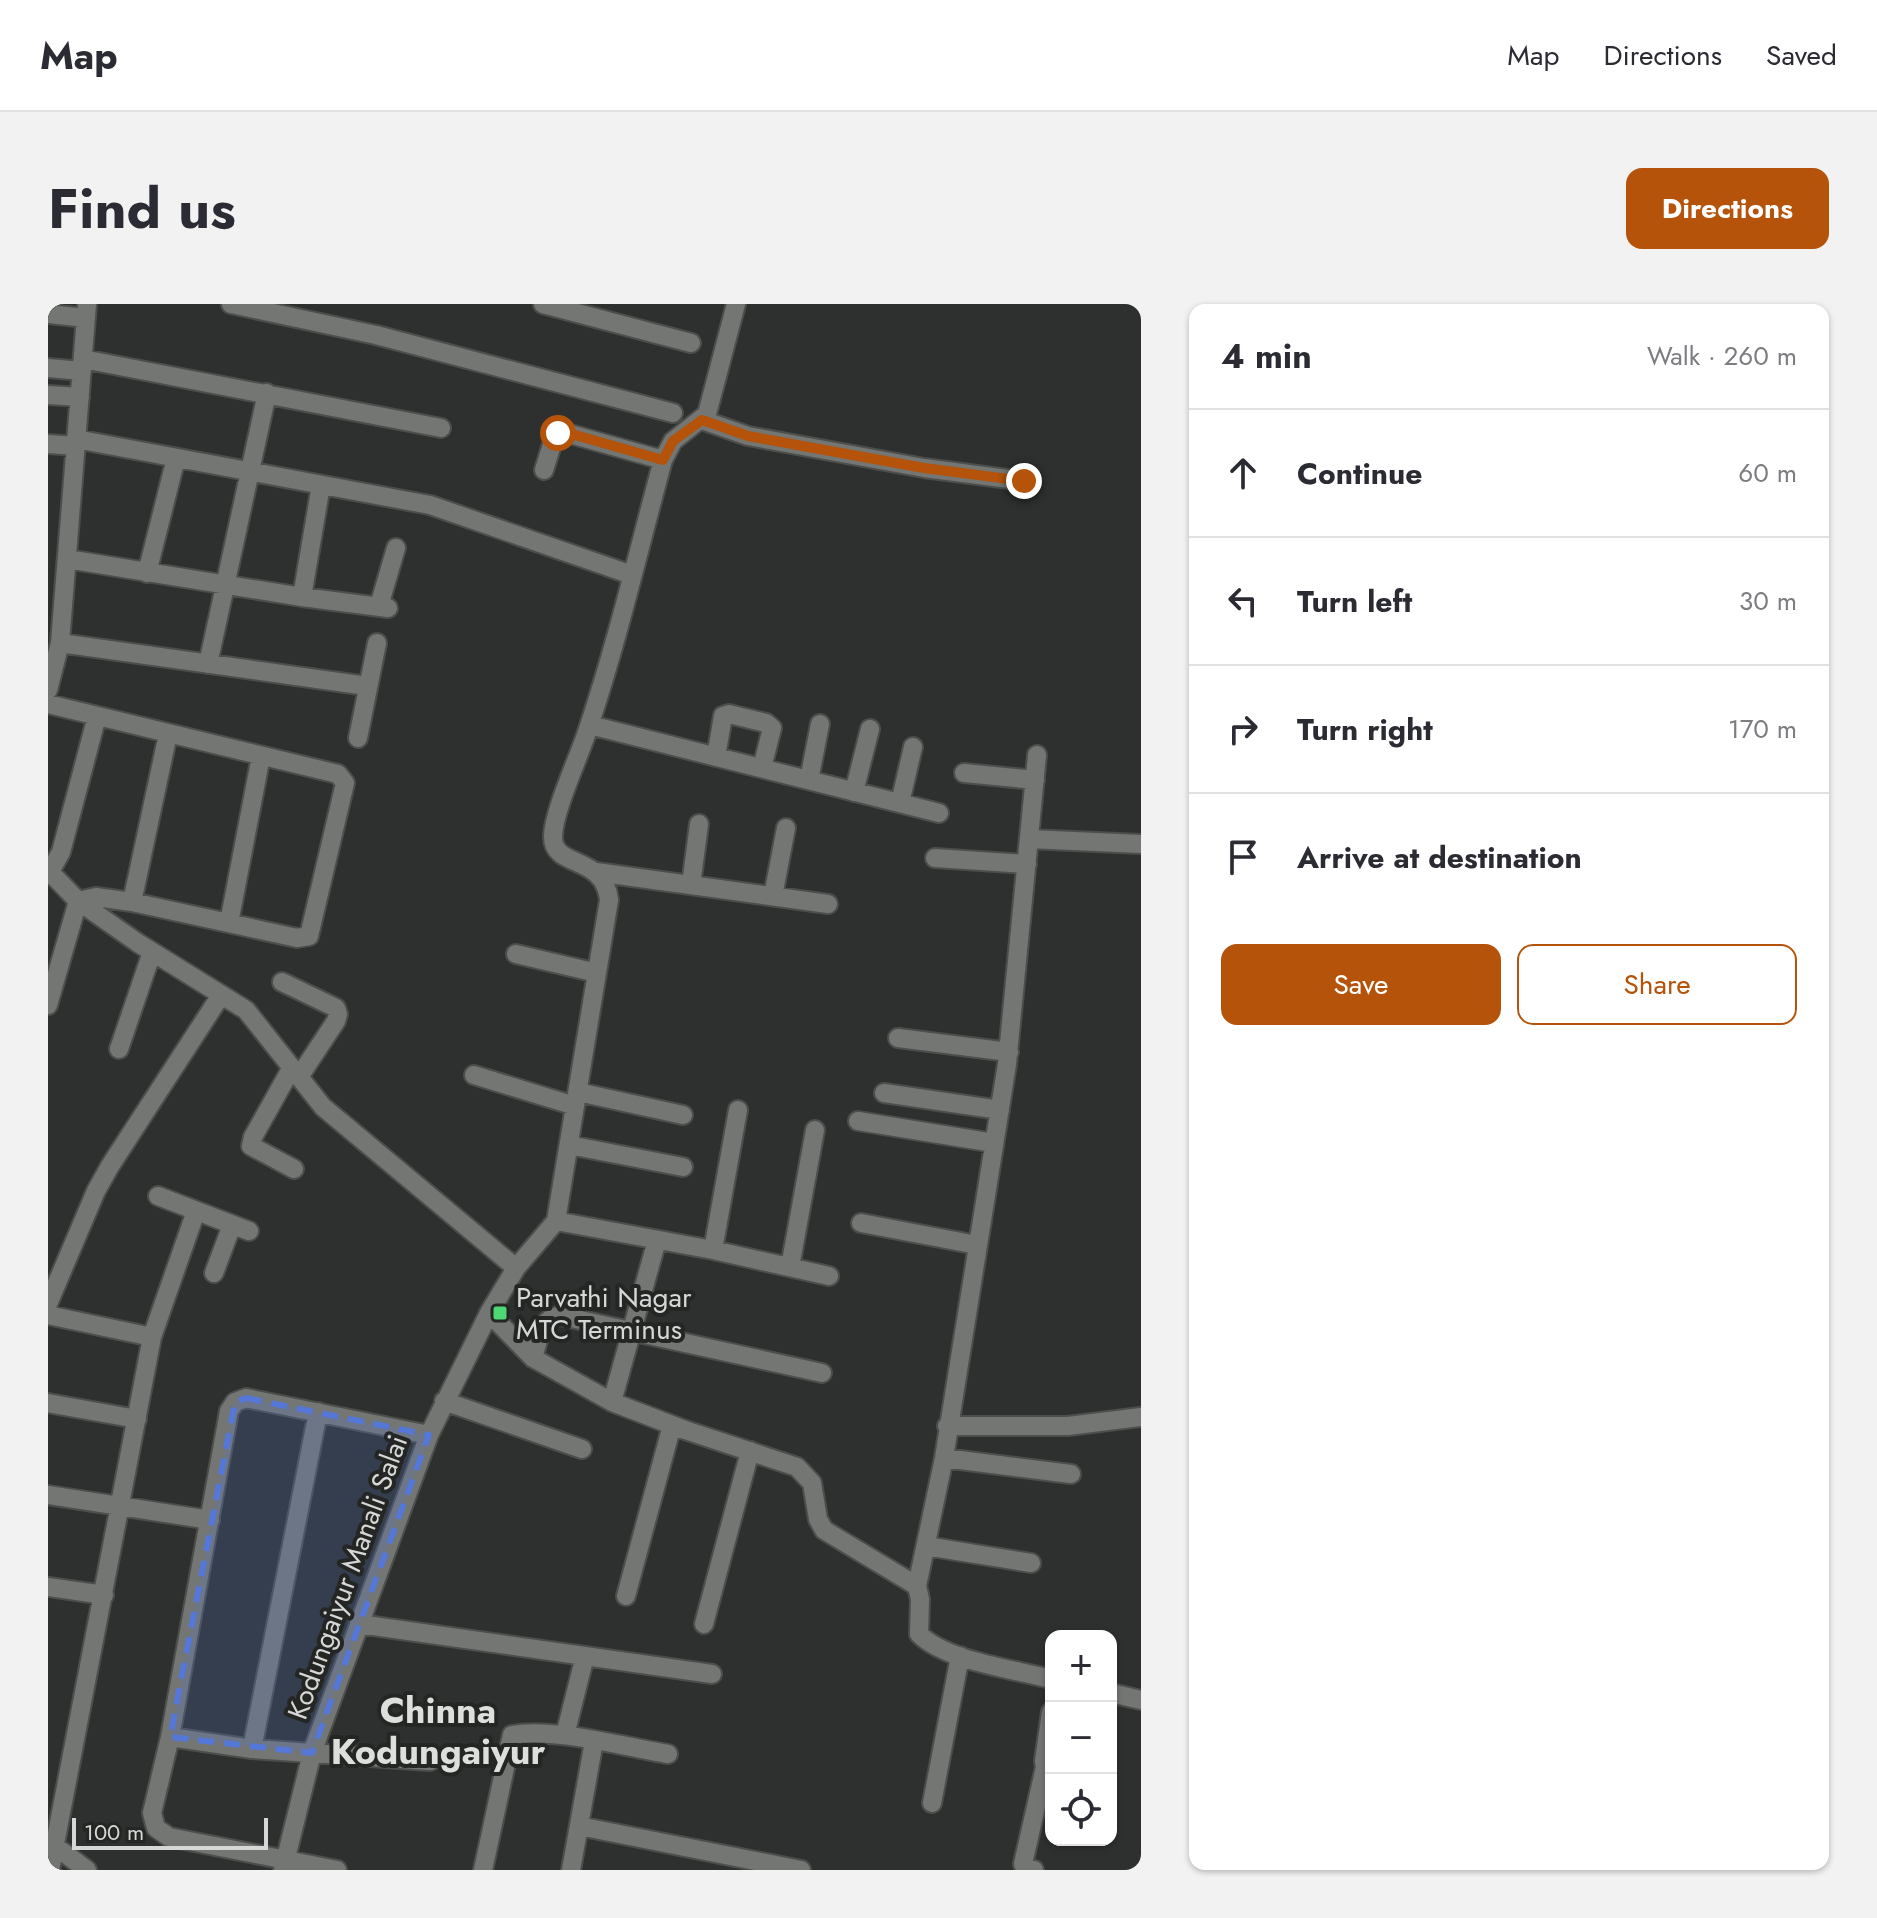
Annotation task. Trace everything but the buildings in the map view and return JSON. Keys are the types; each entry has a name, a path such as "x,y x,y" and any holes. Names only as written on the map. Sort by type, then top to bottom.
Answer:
{"street":[{"path":"231,304 362,332 673,413"},
{"path":"543,304 691,343"},
{"path":"736,304 710,407 702,420 673,441 663,460 590,725 554,826 554,846 559,853 605,880 609,900 556,1221 713,1250 829,1276"},
{"path":"48,314 86,311 60,643 48,690"},
{"path":"48,368 82,365 267,393 441,428"},
{"path":"208,664 267,393"},
{"path":"48,395 80,397"},
{"path":"702,420 748,436 924,468 1024,481"},
{"path":"544,470 555,435 563,432 663,460"},
{"path":"48,444 76,443 176,458 430,505 632,575"},
{"path":"147,573 176,458"},
{"path":"302,597 321,485"},
{"path":"67,559 384,607 396,548"},
{"path":"60,643 367,686"},
{"path":"358,738 377,643"},
{"path":"48,704 338,774 345,783 309,936 297,938 132,902 96,897 78,901"},
{"path":"716,757 723,716 729,714 766,723 772,728 762,768"},
{"path":"97,716 61,852 49,872 78,901 152,952 246,1010 323,1107 516,1268"},
{"path":"809,780 820,724"},
{"path":"590,725 939,813"},
{"path":"854,792 870,729"},
{"path":"132,902 168,734"},
{"path":"900,803 913,747"},
{"path":"1037,755 1009,1052 944,1458 917,1586 920,1599 919,1634 927,1642 960,1656 1045,1677"},
{"path":"229,923 261,756"},
{"path":"964,773 1035,780"},
{"path":"691,885 699,824"},
{"path":"773,896 786,828"},
{"path":"1029,839 1141,844"},
{"path":"935,858 1027,864"},
{"path":"596,872 828,904"},
{"path":"48,1005 78,901"},
{"path":"119,1049 152,952"},
{"path":"516,954 597,973"},
{"path":"282,982 336,1008 338,1014 253,1137 251,1146 294,1169"},
{"path":"48,1304 96,1191 221,995"},
{"path":"898,1038 1009,1052"},
{"path":"474,1075 576,1099 683,1115"},
{"path":"884,1093 1000,1110"},
{"path":"713,1250 738,1110"},
{"path":"858,1121 994,1143"},
{"path":"790,1267 815,1130"},
{"path":"569,1145 683,1167"},
{"path":"158,1196 240,1228 214,1273"},
{"path":"50,1870 52,1843 104,1595 152,1337 196,1211"},
{"name":"Kodungaiyur Manali Salai","path":"284,1865 312,1753 429,1435 489,1313 516,1268 556,1221"},
{"path":"861,1223 977,1245"},
{"path":"612,1402 657,1240"},
{"path":"489,1313 533,1358 612,1402 797,1467 812,1483 818,1519 824,1530 917,1586"},
{"path":"48,1315 152,1337"},
{"path":"533,1358 544,1322 553,1316 822,1373"},
{"path":"337,1870 284,1865 169,1837 156,1828 152,1813 170,1737 229,1411 235,1402 246,1398 429,1435"},
{"path":"444,1401 582,1449"},
{"path":"48,1403 137,1419"},
{"path":"252,1749 318,1412"},
{"path":"947,1426 1068,1426 1141,1417"},
{"path":"626,1596 672,1425"},
{"path":"704,1624 750,1451"},
{"path":"944,1458 1071,1474"},
{"path":"48,1495 210,1520"},
{"path":"926,1546 1031,1563"},
{"path":"48,1587 104,1595"},
{"path":"359,1624 712,1674"},
{"path":"565,1735 585,1656"},
{"path":"932,1803 960,1656"},
{"path":"1117,1694 1141,1700"},
{"path":"483,1870 512,1735 565,1735 668,1754"},
{"path":"170,1737 252,1749 430,1761"},
{"path":"571,1870 594,1741"},
{"path":"1034,1870 1026,1869 1023,1864 1047,1774"},
{"path":"579,1826 801,1870"},
{"path":"52,1843 87,1870"}],"highlighted area":[{"path":"246,1398 429,1435 312,1753 170,1737 235,1402"}],"place":[{"name":"Parvathi Nagar MTC Terminus","path":"500,1313"}],"district":[{"name":"Chinna Kodungaiyur","path":"438,1730"}],"route":[{"path":"558,433 568,433 663,460 673,441 702,420 748,436 924,468 1024,481"}]}
